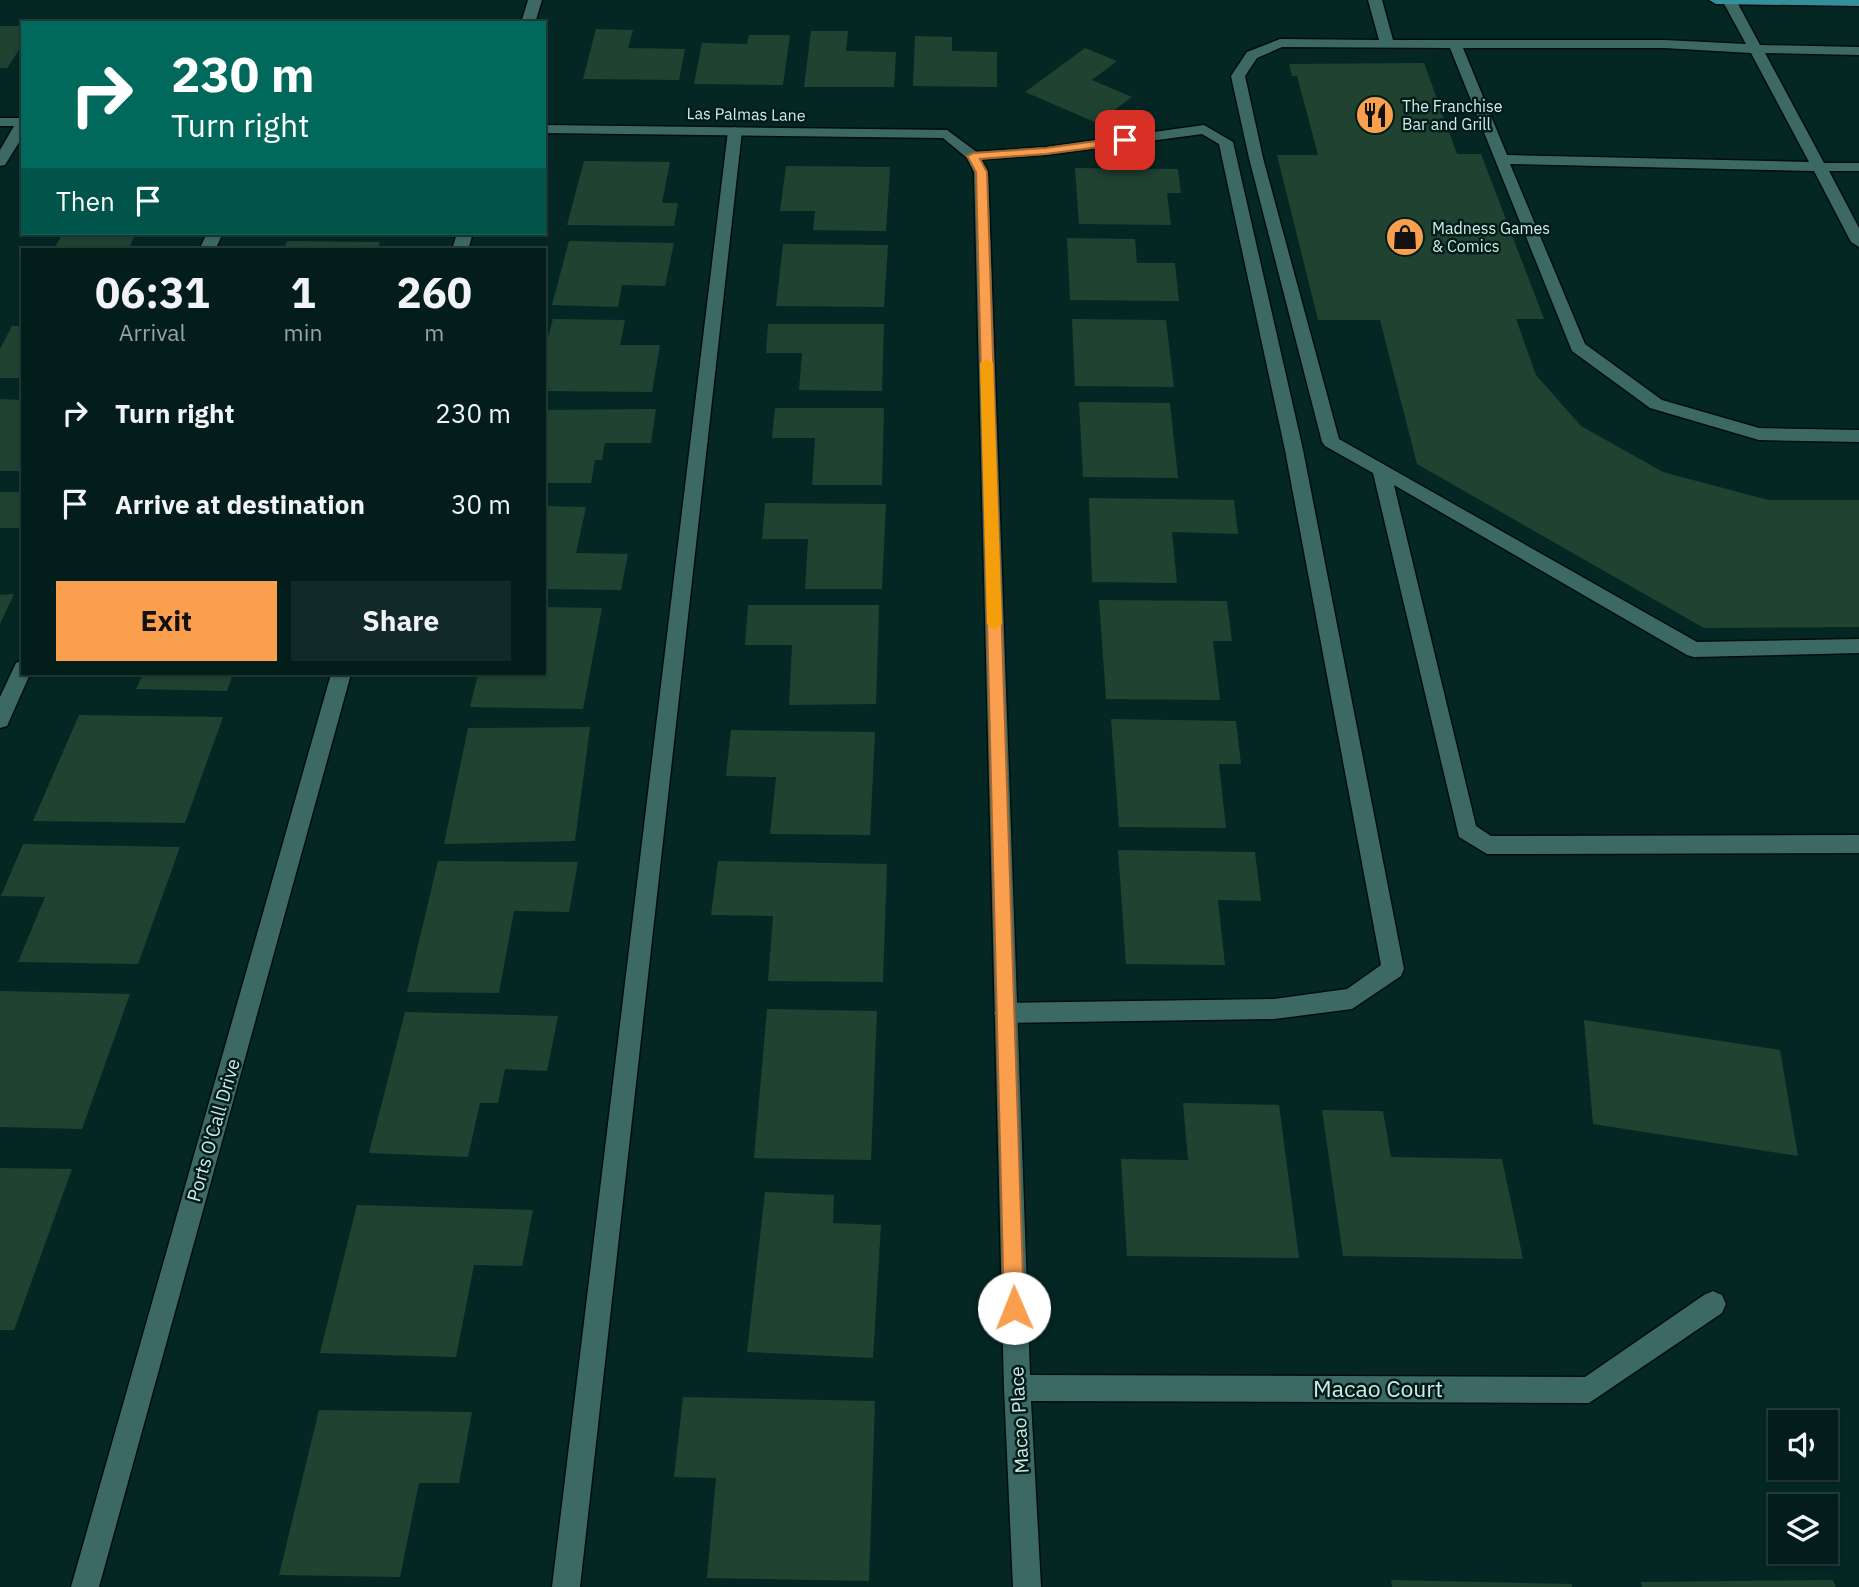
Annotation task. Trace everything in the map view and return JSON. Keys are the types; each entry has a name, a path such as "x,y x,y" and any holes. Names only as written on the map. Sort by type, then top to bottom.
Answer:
{"main road":[{"path":"1716,0 1859,2"}],"street":[{"path":"529,21 535,0"},
{"path":"1375,0 1387,44"},
{"path":"1729,0 1859,242"},
{"path":"1859,51 1664,44 1280,43 1252,55 1238,76 1256,158 1331,442 1694,650 1859,646"},
{"path":"1455,44 1578,348 1656,404 1759,434 1859,436"},
{"path":"0,122 21,123"},
{"path":"0,162 21,126"},
{"name":"Las Palmas Lane","path":"546,129 947,134 973,156"},
{"path":"973,156 1046,151 1204,129 1226,142 1294,450 1392,969 1352,999 1274,1010 1006,1013"},
{"path":"566,1587 735,131"},
{"name":"Macao Place","path":"973,156 981,172 1017,1388 1027,1587"},
{"path":"1502,159 1859,167"},
{"path":"1381,470 1467,831 1487,845 1859,844"},
{"path":"0,720 21,673"},
{"name":"Ports O'Call Drive","path":"85,1587 341,675"},
{"name":"Macao Court","path":"1017,1388 1589,1390 1713,1304"}],"building":[{"path":"0,26 21,26 21,47 7,68 0,68"},
{"path":"596,29 633,30 628,48 685,49 679,80 583,79"},
{"path":"811,31 848,31 846,51 896,52 894,87 804,87"},
{"path":"749,35 790,35 783,85 694,84 702,43 747,44"},
{"path":"915,36 952,37 952,51 997,52 997,87 913,86"},
{"path":"1085,48 1117,61 1092,80 1132,97 1097,123 1025,92"},
{"path":"1424,63 1457,154 1481,154 1544,319 1516,319 1536,375 1581,426 1663,472 1768,500 1859,500 1859,627 1704,628 1417,464 1380,320 1318,320 1277,155 1318,155 1297,76 1292,76 1289,64"},
{"path":"584,161 670,162 662,203 678,203 674,226 567,225"},
{"path":"786,166 890,167 886,231 813,230 815,211 780,211"},
{"path":"1075,168 1178,169 1181,193 1167,193 1171,225 1079,224"},
{"path":"61,237 134,237 129,248 54,248"},
{"path":"1067,238 1135,239 1137,263 1175,263 1179,301 1070,300"},
{"path":"287,241 380,242 378,248 285,248"},
{"path":"569,241 674,243 665,286 622,285 618,307 552,305"},
{"path":"783,244 888,245 884,307 776,306"},
{"path":"553,319 625,320 620,345 660,345 652,392 546,391 546,345"},
{"path":"1072,319 1166,320 1174,387 1075,386"},
{"path":"768,324 884,324 882,391 799,390 802,353 766,353"},
{"path":"12,326 21,326 21,378 0,378 0,349"},
{"path":"0,399 21,400 21,471 0,471"},
{"path":"1079,402 1170,403 1178,478 1083,477"},
{"path":"775,408 884,408 882,485 812,485 815,438 772,438"},
{"path":"656,409 651,443 605,443 602,460 595,460 591,483 546,483 546,410"},
{"path":"0,492 21,492 21,528 0,528"},
{"path":"1089,498 1234,500 1238,534 1172,532 1177,583 1092,582"},
{"path":"765,503 886,504 882,589 805,589 808,539 762,539"},
{"path":"546,506 586,507 576,553 628,554 621,590 546,589"},
{"path":"14,594 0,624 0,595"},
{"path":"1099,600 1227,601 1232,641 1213,641 1220,700 1106,699"},
{"path":"748,605 879,605 876,704 789,705 792,645 745,645"},
{"path":"546,607 602,608 583,709 470,707 478,675 546,675"},
{"path":"143,675 233,675 227,691 136,689"},
{"path":"79,715 223,717 185,823 33,821"},
{"path":"1111,719 1236,721 1241,764 1219,764 1226,828 1119,827"},
{"path":"590,727 575,841 444,844 468,728"},
{"path":"731,730 875,732 870,835 770,834 776,777 726,776"},
{"path":"23,844 180,847 138,964 18,962 45,897 1,896"},
{"path":"1118,850 1255,852 1261,901 1218,900 1225,965 1126,964"},
{"path":"438,861 578,862 569,912 514,911 499,993 407,992"},
{"path":"718,861 887,864 883,982 768,981 773,916 711,915"},
{"path":"0,991 130,994 82,1129 0,1127"},
{"path":"767,1009 877,1011 871,1160 754,1158"},
{"path":"405,1012 558,1016 547,1071 505,1069 498,1103 480,1103 468,1157 369,1153"},
{"path":"1584,1020 1780,1050 1798,1156 1593,1124"},
{"path":"1183,1103 1279,1105 1299,1258 1127,1256 1121,1159 1188,1160"},
{"path":"1322,1110 1383,1111 1391,1157 1502,1159 1523,1259 1343,1256"},
{"path":"0,1168 72,1169 14,1330 0,1330"},
{"path":"765,1192 834,1195 833,1223 881,1225 873,1358 747,1352"},
{"path":"357,1205 533,1210 522,1266 474,1265 456,1357 320,1353"},
{"path":"683,1397 875,1401 869,1581 707,1578 716,1478 674,1477"},
{"path":"319,1410 472,1412 459,1483 419,1483 400,1577 279,1575"},
{"path":"1391,1580 1572,1584 1572,1587 1392,1587"},
{"path":"1833,1580 1836,1587 1642,1587 1641,1582"}],"slow traffic":[{"path":"987,363 994,624"}],"place":[{"name":"The Franchise Bar and Grill","path":"1375,115"},
{"name":"Madness Games & Comics","path":"1405,237"}],"route":[{"path":"1014,1308 981,172 973,156 1046,151 1125,140"}]}
